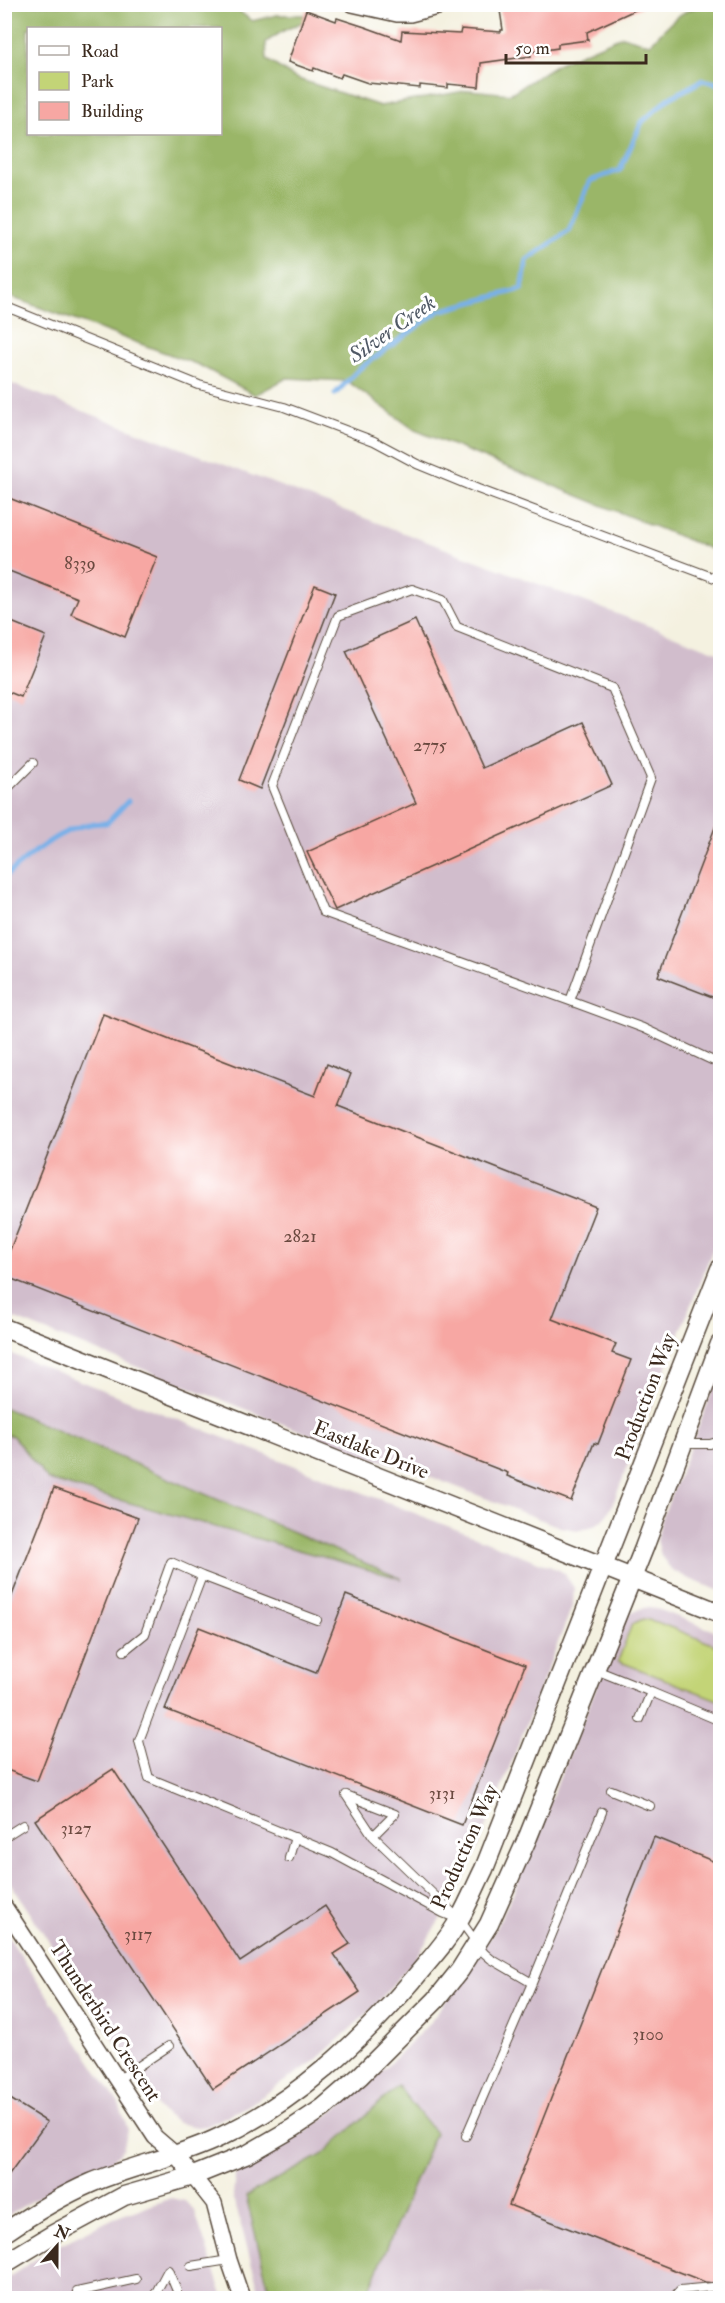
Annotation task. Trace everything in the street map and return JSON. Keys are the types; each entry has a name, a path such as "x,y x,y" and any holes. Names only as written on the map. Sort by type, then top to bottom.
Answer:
{"street":[{"path":"352,4 397,14 410,14 449,4"},
{"name":"Production Way","path":"4,2233 61,2198 92,2183 176,2155 251,2121 308,2084 374,2023 436,1953 460,1920 484,1869 720,1269"},
{"name":"Eastlake Drive","path":"4,1328 720,1613"},
{"path":"4,2264 123,2196 193,2176 248,2154 293,2128 323,2108 360,2076 436,2000 489,1924 528,1838 631,1578 720,1344"},
{"name":"Thunderbird Crescent","path":"4,1906 155,2137 176,2155 214,2203 228,2260 242,2298"}],"lane":[{"path":"4,306 199,385 284,406 363,437 417,464 478,489 720,580"},
{"path":"570,1001 651,778 612,688 457,627 443,600 412,589 338,616 272,786 323,912 643,1028 720,1064"},
{"path":"4,792 33,763"},
{"path":"682,1444 710,1444 720,1441"},
{"path":"124,1651 145,1634 171,1562 317,1620"},
{"path":"202,1576 139,1741 148,1778 332,1853 442,1913 460,1920"},
{"path":"594,1670 720,1721"},
{"path":"640,1719 651,1692"},
{"path":"611,1790 650,1806"},
{"path":"373,1836 395,1814 346,1795 373,1836 460,1920 491,1959 532,1983"},
{"path":"466,2136 602,1812"},
{"path":"4,1837 23,1825"},
{"path":"289,1858 295,1838"},
{"path":"119,2079 169,2046"},
{"path":"191,2266 228,2260"},
{"path":"153,2298 168,2270 177,2291"},
{"path":"77,2292 136,2279"},
{"path":"673,2298 680,2290 712,2287 720,2290"}],"shaded area":[{"path":"4,381 720,653 720,1231 612,1506 604,1519 594,1526 577,1530 560,1527 405,1467 364,1456 5,1315"},
{"path":"4,1351 559,1570 565,1574 574,1588 573,1604 480,1843 462,1884 418,1955 372,2009 315,2061 249,2105 207,2126 197,2127 177,2123 159,2109 5,1875"},
{"path":"720,1372 720,1591 671,1569 661,1556 657,1540 661,1521"},
{"path":"648,1607 720,1633 720,2298 261,2298 233,2196 235,2176 243,2166 306,2131 376,2077 427,2026 466,1974 493,1933 512,1896 623,1621 633,1611"},
{"path":"4,1930 119,2104 128,2130 123,2149 112,2161 60,2184 5,2217"},
{"path":"171,2198 185,2201 195,2212 223,2298 5,2298 5,2280 49,2250 114,2218"}],"green space":[{"path":"240,4 239,11 252,21 277,15 304,15 303,22 266,42 267,60 295,78 380,106 470,90 510,94 559,63 622,36 650,44 673,20 688,10 720,5 720,553 415,430 347,381 287,378 255,395 199,365 5,295 4,5"},
{"path":"4,1408 402,1579 48,1480 13,1436 5,1434"},
{"path":"643,1619 657,1622 720,1647 720,1701 618,1661 632,1624"},
{"path":"398,2086 435,2133 366,2298 271,2298 246,2196 322,2155"}],"building":[{"path":"499,4 648,4 587,32 588,40 558,44 558,48 530,52 531,56 481,63 479,87 448,84 448,88 420,85 420,88 368,83 342,74 340,78 314,68 313,71 288,62 306,10 401,40 402,31 460,34 461,29 501,32 503,30"},
{"path":"4,496 157,557 125,637 71,614 78,598 4,569"},
{"path":"315,585 335,593 260,789 239,780"},
{"path":"4,619 46,636 21,697 4,690"},
{"path":"415,620 482,768 583,722 612,785 335,910 307,852 416,803 346,651"},
{"path":"720,818 720,1000 658,976"},
{"path":"103,1014 315,1096 327,1064 351,1074 338,1106 596,1207 552,1319 616,1344 612,1353 631,1360 598,1444 594,1443 571,1501 507,1476 508,1473 4,1276 4,1265"},
{"path":"54,1488 138,1518 37,1781 4,1769 4,1616"},
{"path":"346,1595 525,1665 462,1825 165,1709 199,1627 316,1673"},
{"path":"113,1769 240,1962 325,1906 350,1944 334,1954 360,1992 213,2089 35,1820"},
{"path":"654,1837 720,1864 720,2284 705,2282 509,2205"},
{"path":"4,2095 47,2122 4,2181"}],"waterway":[{"name":"Silver Creek","path":"335,394 359,369 439,311 522,289 527,260 569,231 590,181 620,170 642,122 668,99 703,80 720,84"},
{"name":"Silver Creek","path":"4,877 39,848 65,833 78,827 107,823 128,801"}]}
